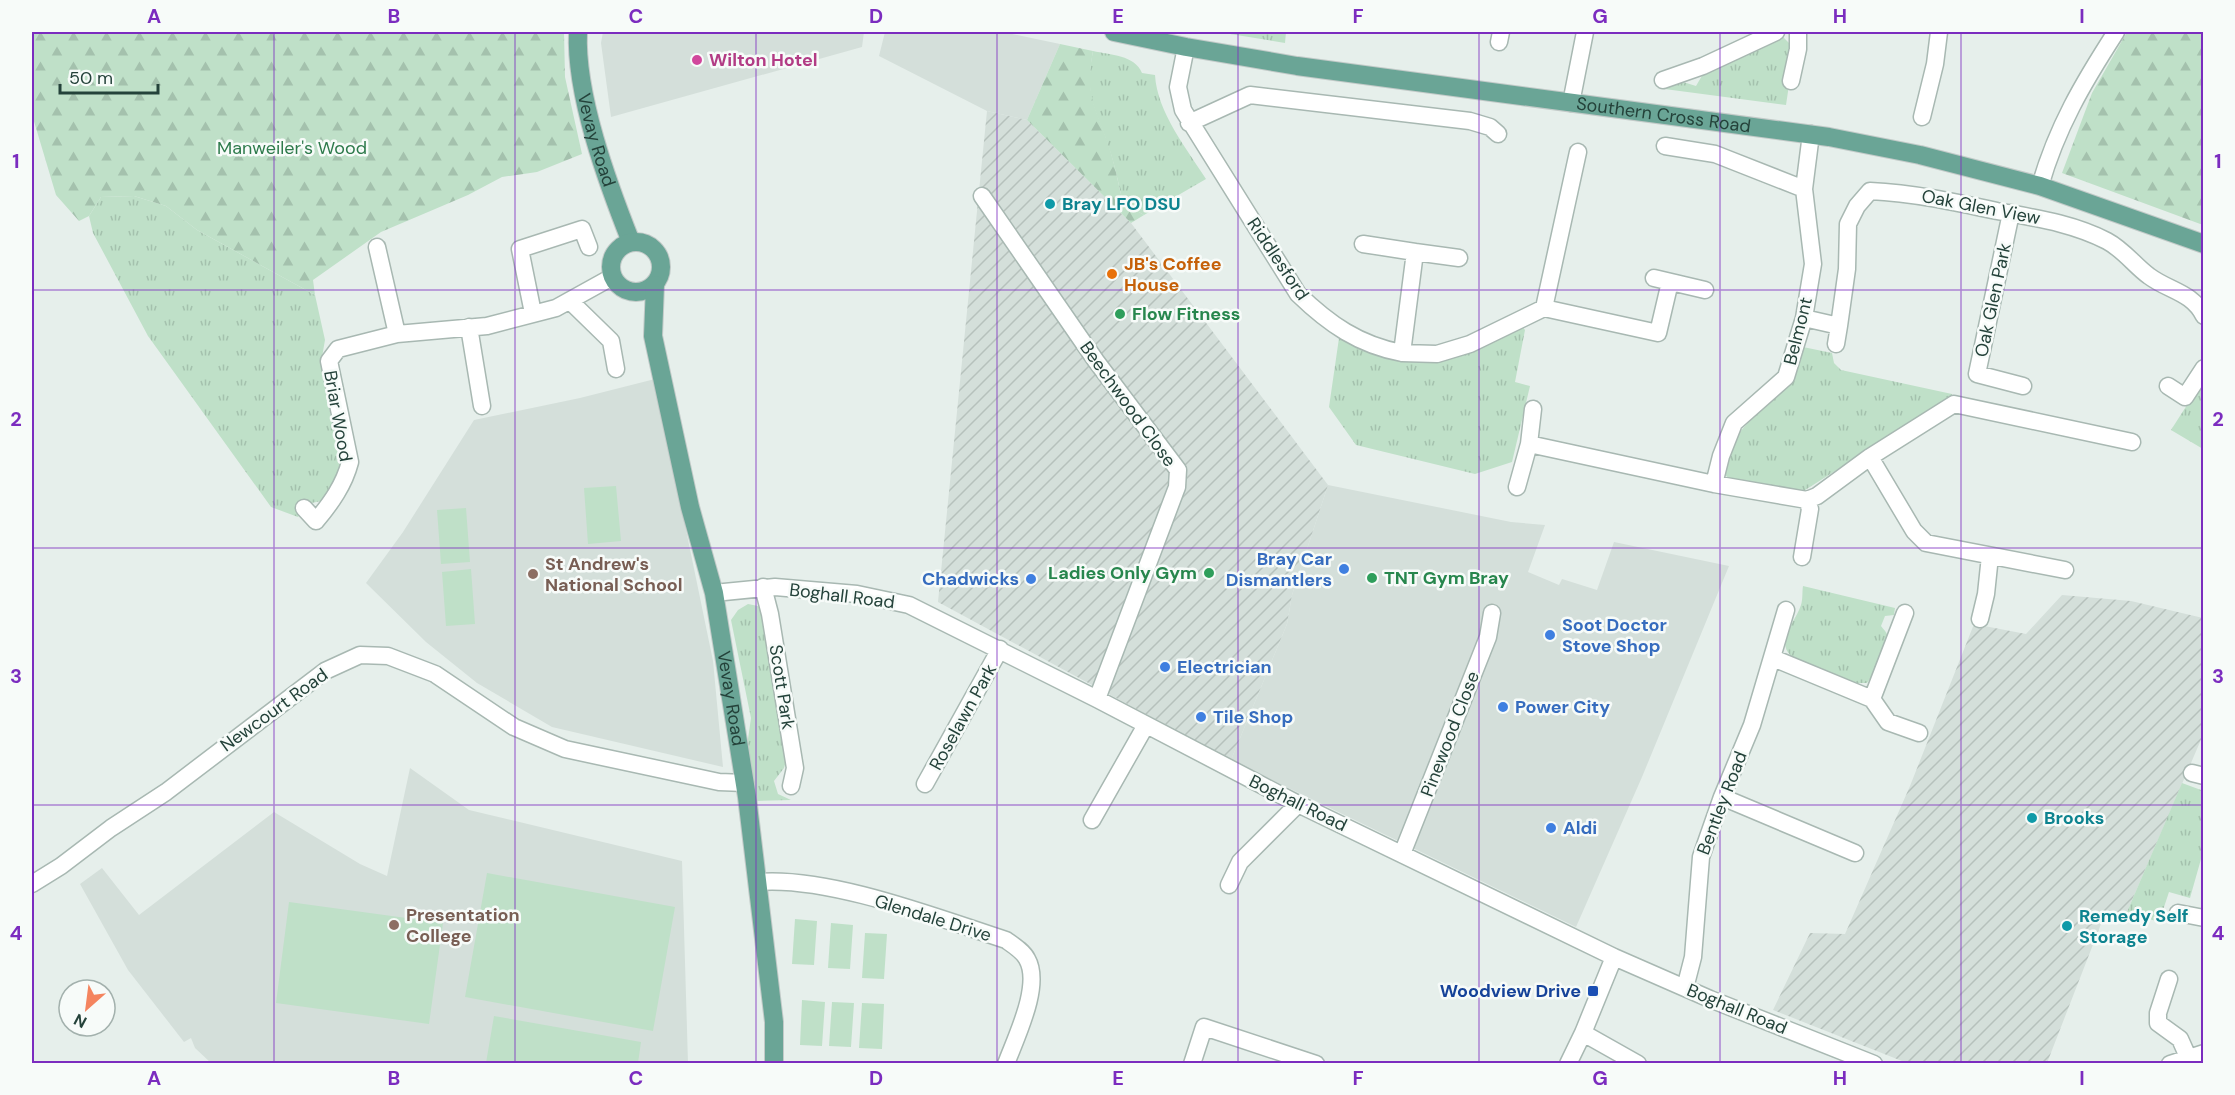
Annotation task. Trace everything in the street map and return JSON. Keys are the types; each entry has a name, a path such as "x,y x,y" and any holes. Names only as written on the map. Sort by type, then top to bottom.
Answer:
{"main road":[{"name":"Vevay Road","path":"578,32 584,90 615,203 631,242 649,246 658,254 661,269 655,285 653,336"},
{"name":"Southern Cross Road","path":"1114,32 1186,47 1571,103 1811,134 1920,155 2040,186 2204,244"},
{"path":"612,277 610,269 614,254 631,242"},
{"name":"Vevay Road","path":"612,277 622,289 633,293 653,336 690,507 714,593 745,783 758,882 774,1022 774,1064"},
{"path":"633,293 647,291 655,285"}],"street":[{"path":"1571,103 1585,32"},
{"path":"1663,80 1703,66 1776,32"},
{"path":"1791,81 1798,49 1798,32"},
{"path":"1922,117 1935,64 1939,32"},
{"path":"2040,186 2052,145 2077,93 2116,32"},
{"name":"Riddlesford","path":"1186,47 1178,87 1183,110 1189,123 1298,294 1321,317 1352,338 1376,348 1402,353 1437,354 1470,344 1544,308"},
{"path":"1189,123 1250,95 1470,121 1490,127 1498,134"},
{"name":"Belmont","path":"1714,484 1721,456 1734,423 1786,377 1803,318 1813,264 1804,189 1811,134"},
{"path":"1665,146 1715,154 1804,189"},
{"path":"1578,152 1544,308 1658,333 1662,280 1705,290"},
{"name":"Oak Glen View","path":"1836,344 1847,269 1848,224 1857,206 1870,191 1906,193 2049,219 2110,243 2150,277 2178,289 2199,306 2204,316"},
{"name":"Beechwood Close","path":"982,196 1096,361 1178,470 1177,487 1097,699"},
{"name":"Oak Glen Park","path":"2011,213 1977,374 2023,386"},
{"path":"533,313 520,249 582,229 589,247"},
{"path":"1363,244 1459,258"},
{"path":"377,247 397,334"},
{"path":"1402,353 1415,252"},
{"name":"Briar Wood","path":"303,508 316,520 332,502 346,476 350,462 329,361 338,349 397,334 487,326 570,301 612,277"},
{"path":"570,301 611,341 616,369"},
{"path":"1803,318 1839,326"},
{"path":"469,327 482,406"},
{"path":"2168,386 2185,397 2204,368"},
{"path":"1529,444 1714,484 1794,500 1807,500 1817,496 1870,457 1954,404 2132,442"},
{"path":"1517,487 1529,444 1533,409"},
{"path":"1870,457 1914,531 1926,543 2065,570"},
{"path":"1802,557 1810,509 1807,500"},
{"path":"1980,619 1986,594 1990,556"},
{"name":"Boghall Road","path":"714,593 763,587 857,594 893,600 948,622 1298,804 1614,957 1874,1064"},
{"name":"Scott Park","path":"763,587 770,614 795,768 791,786"},
{"name":"Bentley Road","path":"1685,988 1691,970 1701,857 1722,797 1752,725 1786,610"},
{"name":"Pinewood Close","path":"1402,854 1488,637 1492,613"},
{"path":"1872,699 1905,613"},
{"name":"Roselawn Park","path":"925,784 1000,649"},
{"name":"Newcourt Road","path":"32,884 166,792 325,671 360,655 388,656 435,674 514,727 565,749 719,782 745,783"},
{"path":"1773,658 1872,699 1888,722 1918,733"},
{"path":"1092,820 1146,725"},
{"path":"1722,797 1855,853"},
{"path":"1230,885 1240,862 1298,804"},
{"name":"Glendale Drive","path":"758,882 794,884 840,891 1006,940 1026,957 1032,973 1023,1020 1006,1064"},
{"path":"2178,913 2204,918"},
{"path":"1568,1064 1584,1033 1614,957"},
{"path":"2169,979 2158,1014 2158,1023 2180,1039 2196,1055 2170,1064"},
{"path":"1192,1064 1204,1027 1316,1064"},
{"path":"1584,1033 1638,1064"}],"shaded area":[{"path":"603,32 864,32 862,47 611,117 601,43"},
{"path":"885,32 1003,32 1060,44 1027,120 987,111 879,56"},
{"path":"987,111 1027,120 1131,223 1328,485 1292,595 1287,624 1231,760 938,602"},
{"name":"St Andrew's National School","path":"655,379 713,661 723,767 552,727 477,683 426,642 366,583 403,532 474,420 580,398"},
{"path":"1328,485 1511,522 1545,525 1528,572 1559,585 1562,579 1597,590 1614,542 1729,566 1642,777 1576,927 1231,760 1287,624 1292,595"},
{"path":"2062,595 2131,601 2203,618 2203,735 2127,912 2101,924 2047,1063 1907,1063 1773,1010 1810,933 1845,934 1910,786 1974,624 2026,634"},
{"name":"Presentation College","path":"410,768 469,810 682,861 688,1063 211,1063 195,1048 191,1038 184,1042 128,970 80,884 102,868 139,915 274,812 360,864 387,876"}],"green space":[{"name":"Manweiler's Wood","path":"32,32 564,32 565,77 582,154 537,172 502,177 468,195 381,232 313,280 315,295 197,230 166,206 134,196 101,197 89,216 79,221 56,195 33,118"},
{"path":"1218,32 1286,32 1285,43"},
{"path":"2127,32 2203,32 2203,225 2062,173 2092,93"},
{"path":"1782,36 1790,44 1786,105 1657,88 1680,81 1696,86 1703,74"},
{"path":"1060,44 1093,51 1091,94 1111,153 1123,203 1144,215 1131,223 1027,120"},
{"path":"1093,51 1128,59 1139,67 1142,73 1155,75 1161,103 1167,116 1206,179 1144,215 1123,203 1113,160 1093,105 1090,68"},
{"path":"134,196 166,206 197,230 315,295 325,340 321,363 341,471 321,501 307,504 298,517 271,507 148,336 93,233 89,216 101,197"},
{"path":"1522,326 1525,330 1515,382 1530,386 1512,462 1475,474 1356,445 1329,407 1339,338 1358,348 1391,359 1490,343"},
{"path":"1803,347 1832,353 1834,363 1841,370 1952,394 1950,403 1936,407 1802,492 1733,482 1724,474 1727,455 1736,438 1748,423 1788,381 1798,365"},
{"path":"2203,380 2203,449 2171,430"},
{"path":"616,486 621,541 588,544 584,488"},
{"path":"466,508 470,562 441,564 437,510"},
{"path":"471,569 475,624 446,626 442,572"},
{"path":"1803,586 1895,608 1894,615 1885,616 1881,626 1888,639 1880,662 1867,683 1856,683 1791,656 1787,650 1786,637 1801,605"},
{"path":"748,604 758,606 763,616 787,758 784,768 774,781 778,794 791,800 756,801 747,746 751,718 731,620 738,610"},
{"path":"2182,783 2201,790 2203,788 2203,852 2190,898 2169,892 2159,922 2127,912"},
{"path":"487,873 675,907 653,1031 465,997"},
{"path":"289,902 443,923 429,1024 276,1003"},
{"path":"795,919 817,921 814,965 792,964"},
{"path":"831,923 853,925 850,969 828,968"},
{"path":"865,933 887,934 884,979 862,978"},
{"path":"802,1000 825,1002 822,1046 800,1045"},
{"path":"832,1002 854,1003 851,1047 829,1046"},
{"path":"862,1003 884,1004 882,1049 859,1048"},
{"path":"494,1016 641,1042 638,1063 486,1063"}],"place":[{"name":"Wilton Hotel","path":"697,60"},
{"name":"Bray LFO DSU","path":"1050,204"},
{"name":"JB's Coffee House","path":"1112,274"},
{"name":"Flow Fitness","path":"1120,314"},
{"name":"Bray Car Dismantlers","path":"1344,569"},
{"name":"Ladies Only Gym","path":"1209,573"},
{"name":"St Andrew's National School","path":"533,574"},
{"name":"TNT Gym Bray","path":"1372,578"},
{"name":"Chadwicks","path":"1031,579"},
{"name":"Soot Doctor Stove Shop","path":"1550,635"},
{"name":"Electrician","path":"1165,667"},
{"name":"Power City","path":"1503,707"},
{"name":"Tile Shop","path":"1201,717"},
{"name":"Brooks","path":"2032,818"},
{"name":"Aldi","path":"1551,828"},
{"name":"Presentation College","path":"394,925"},
{"name":"Remedy Self Storage","path":"2067,926"},
{"name":"Woodview Drive","path":"1593,991"}]}
